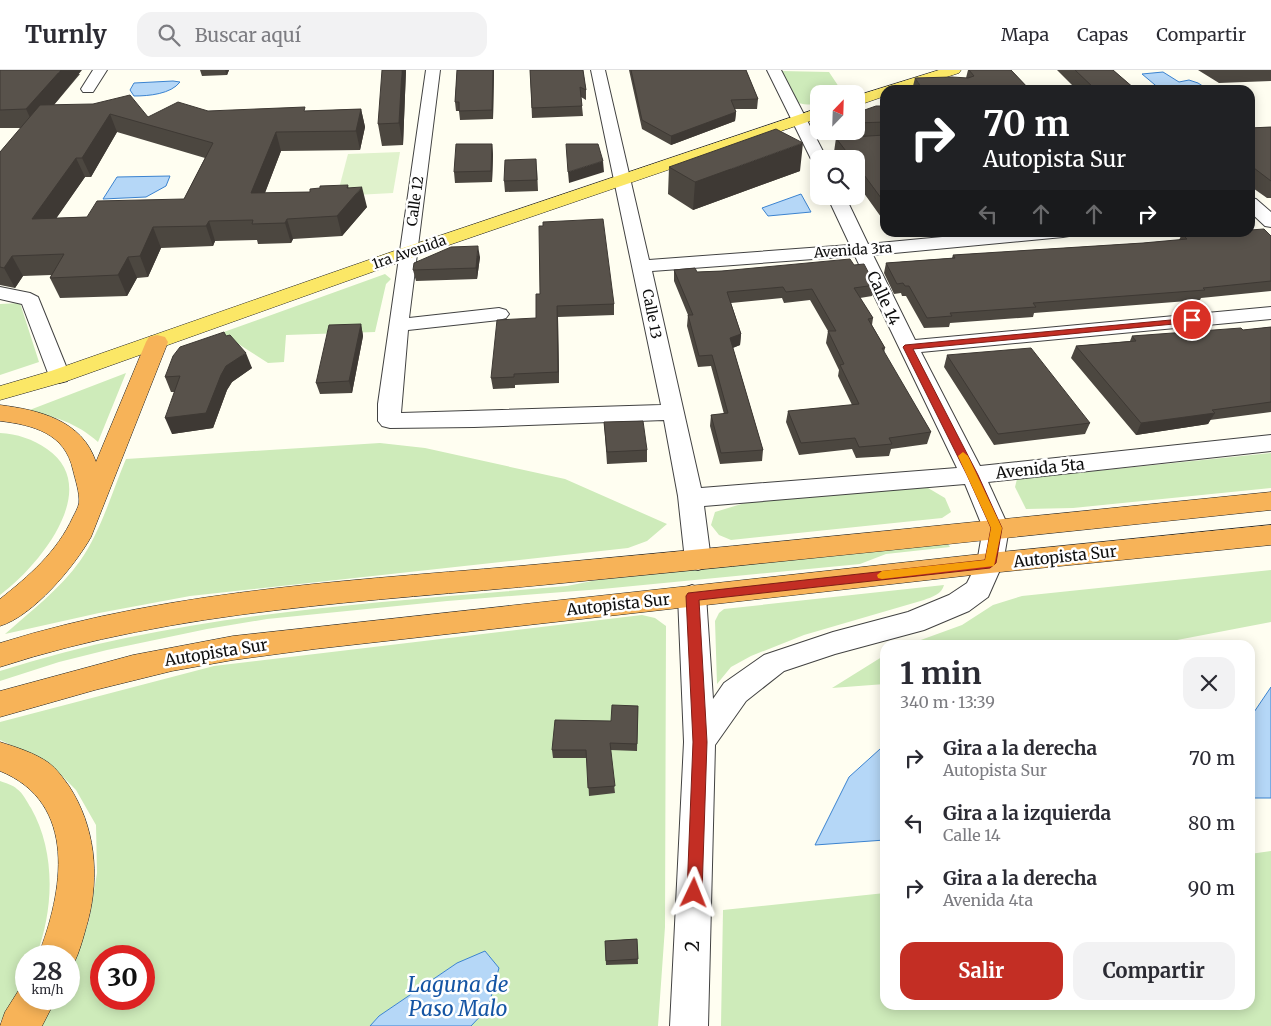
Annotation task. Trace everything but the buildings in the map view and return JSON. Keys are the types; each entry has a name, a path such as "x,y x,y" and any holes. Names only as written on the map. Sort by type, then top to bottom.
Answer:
{"highway":[{"path":"0,615 22,600 54,568 77,536 92,504 157,342"},
{"path":"0,413 35,420 62,431 80,453 92,504"},
{"name":"Autopista Sur","path":"0,655 50,639 143,618 234,604 698,560 1271,501"},
{"name":"Autopista Sur","path":"0,704 69,683 144,664 232,648 400,626 1271,535"},
{"path":"0,756 40,775 58,797 70,820 76,855 76,880 66,934 62,945"},
{"path":"19,1026 29,1010"}],"main road":[{"path":"908,85 949,74"},
{"path":"865,98 880,94"},
{"name":"1ra Avenida","path":"0,393 59,376 407,253 810,116"}],"street":[{"path":"88,89 100,70"},
{"name":"Calle 12","path":"433,70 398,325 389,404 390,421 474,420 672,412"},
{"name":"Calle 13","path":"598,70 621,180 642,266 690,498 698,560"},
{"path":"774,70 815,150"},
{"path":"820,150 831,145"},
{"name":"Calle 14","path":"840,205 996,528"},
{"path":"1255,208 1264,217"},
{"name":"Avenida 3ra","path":"642,266 1007,237"},
{"path":"0,279 23,279 33,284 36,289 31,301"},
{"path":"0,293 23,297 31,301 59,376"},
{"path":"908,347 1271,313"},
{"path":"398,325 499,314"},
{"name":"Avenida 5ta","path":"690,498 972,475 1271,443"},
{"path":"700,742 735,692 774,663 833,643 914,622 959,602 978,590 990,563 996,528"},
{"name":"2","path":"689,1026 700,742 692,596"}],"green space":[{"path":"781,71 829,72 838,85 810,85 810,104 793,101"},
{"path":"400,152 393,193 337,196 348,154"},
{"path":"385,274 391,279 386,284 375,332 286,335 284,362 268,363 221,333"},
{"path":"20,303 39,362 0,375 0,304"},
{"path":"126,373 98,442 90,435 65,421 27,411"},
{"path":"0,433 25,438 47,449 63,465 69,484 67,505 59,526 47,547 31,566 0,595"},
{"path":"380,443 425,448 565,479 667,524 647,541 628,548 190,596 99,613 5,634 54,590 80,561 100,524 126,459"},
{"path":"1271,453 1271,488 1073,508 1026,509 1015,487 1017,479"},
{"path":"923,485 945,498 951,512 942,518 731,540 719,535 711,525 715,512 748,502"},
{"path":"948,544 950,547 886,554 860,564 267,619 207,629 107,650 59,662 0,681 0,671 69,651 139,635 210,623 352,605 567,586 597,580"},
{"path":"1271,570 1271,622 1177,640 921,640 962,625 993,605 1022,596"},
{"path":"944,585 939,593 924,600 804,635 751,656 731,667 717,684 715,621 719,613 724,609"},
{"path":"642,615 655,618 666,626 665,927 658,1026 471,1026 488,1008 457,963 379,1016 370,1026 39,1026 48,1010 80,1010 80,945 89,921 97,873 96,825 76,790 48,762 0,740 0,722 214,666"},
{"path":"880,658 880,684 832,688"},
{"path":"0,781 11,785 19,791 31,808 45,843 50,881 46,920 40,945 15,945 15,997 0,1022"},
{"path":"1271,851 1271,1026 721,1026 723,910 880,894 880,1010 1255,1010 1255,853"}],"water":[{"path":"1163,72 1179,82 1189,80 1201,85 1155,85 1142,74"},
{"path":"180,82 171,89 159,94 134,96 130,90 134,83"},
{"path":"170,176 166,186 146,197 103,199 117,177"},
{"path":"801,194 811,212 768,216 762,208"},
{"path":"1271,687 1271,798 1255,798 1255,711"},
{"path":"880,749 880,840 815,845 849,777"},
{"name":"Laguna de Paso Malo","path":"485,951 499,968 488,1008 471,1026 370,1026 379,1016 457,963"}],"slow traffic":[{"path":"882,575 990,563 996,528 963,456"}],"route":[{"path":"694,893 700,742 692,596 990,563 996,528 972,475 908,347 1192,320"}]}
